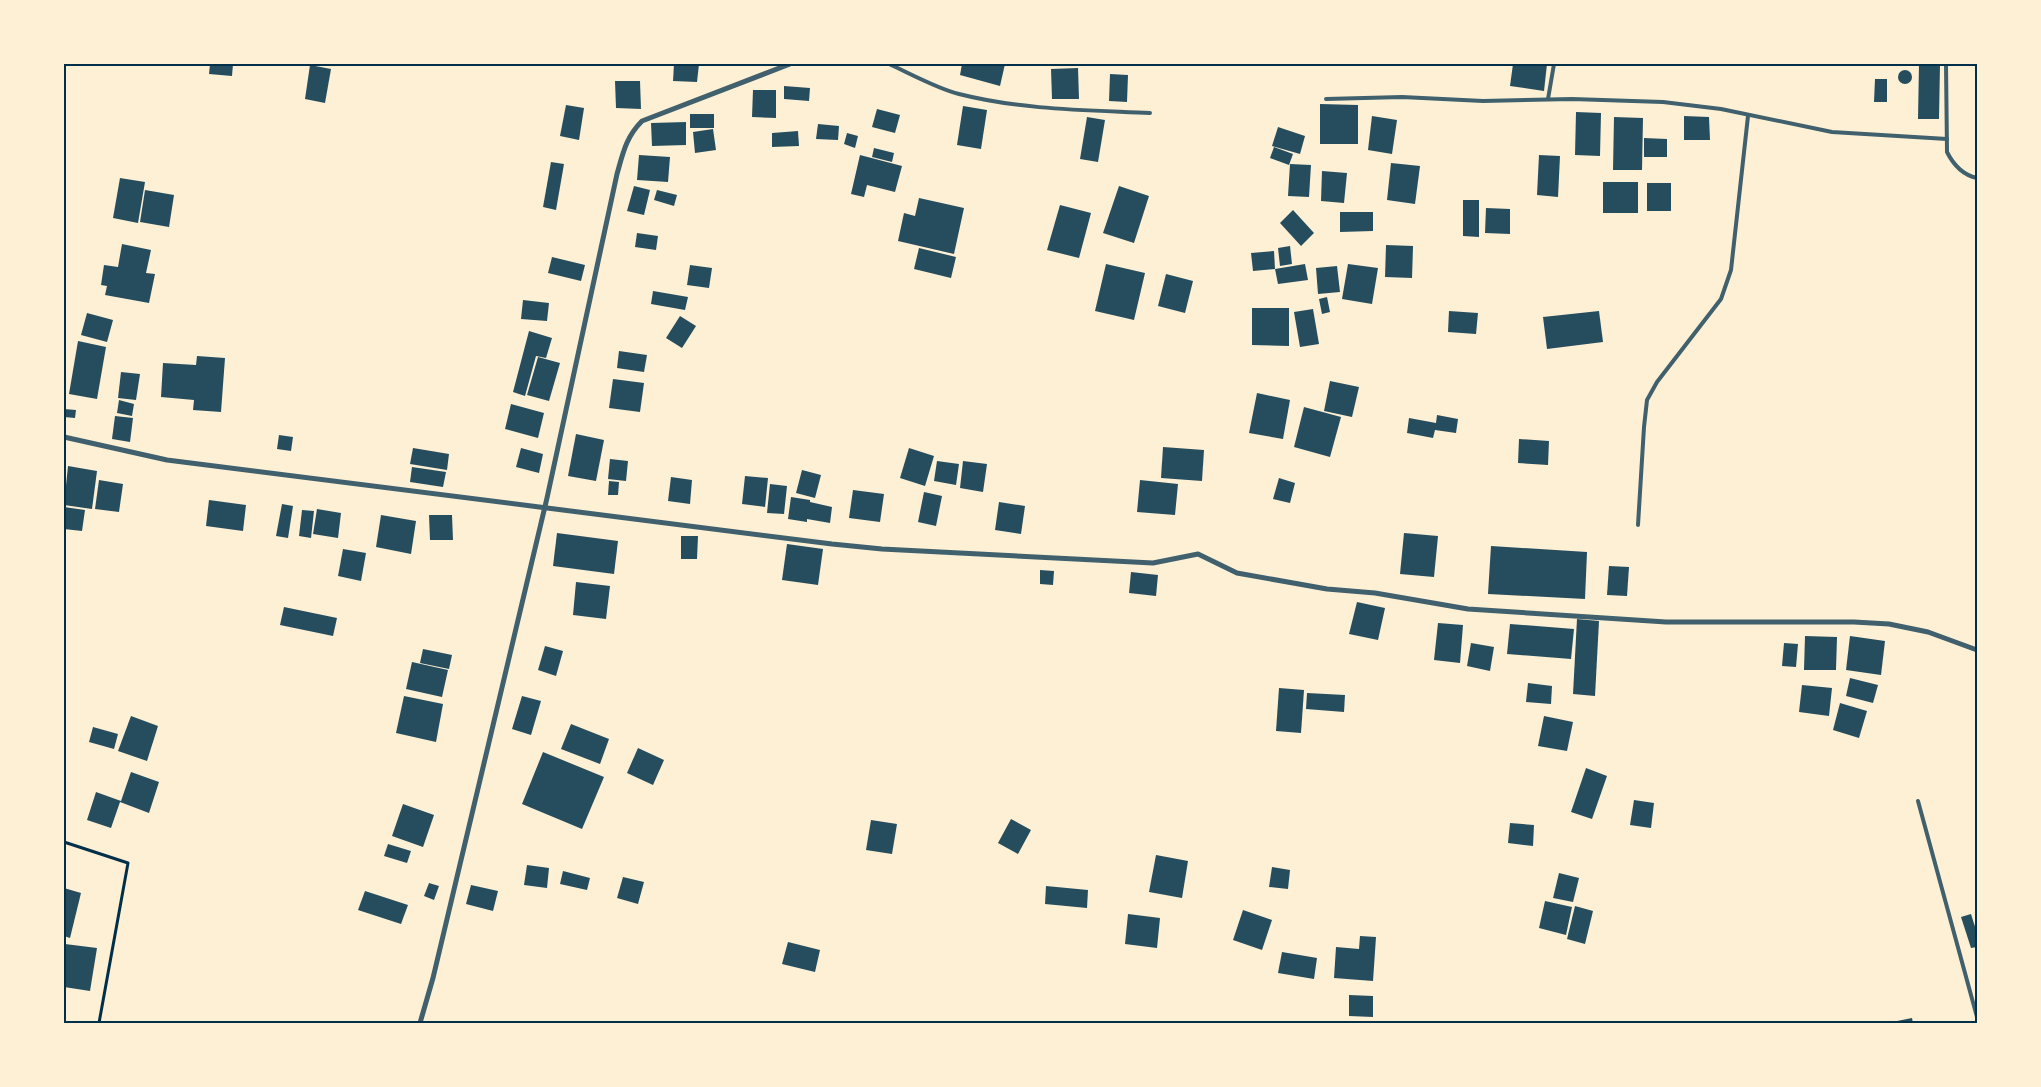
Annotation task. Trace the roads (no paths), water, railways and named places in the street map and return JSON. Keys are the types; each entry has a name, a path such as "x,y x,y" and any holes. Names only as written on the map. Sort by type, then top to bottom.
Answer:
{"street":[{"path":"420,1023 433,978 545,506 618,174 631,132 642,122 790,64"},
{"path":"64,437 167,460 882,549 1153,563 1198,554 1237,573 1327,589 1375,593 1468,609 1666,622 1854,622 1889,624 1928,632 1977,650"}],"lane":[{"path":"889,64 958,94 995,101 1040,108 1150,113"},
{"path":"1548,99 1554,64"},
{"path":"1946,64 1947,152 1953,163 1971,177 1977,178"},
{"path":"1326,99 1402,97 1483,101 1548,99 1663,102 1721,109 1832,132 1947,139"},
{"path":"1638,525 1647,400 1656,382 1721,299 1732,270 1748,116"},
{"path":"1918,801 1977,1016"}]}
